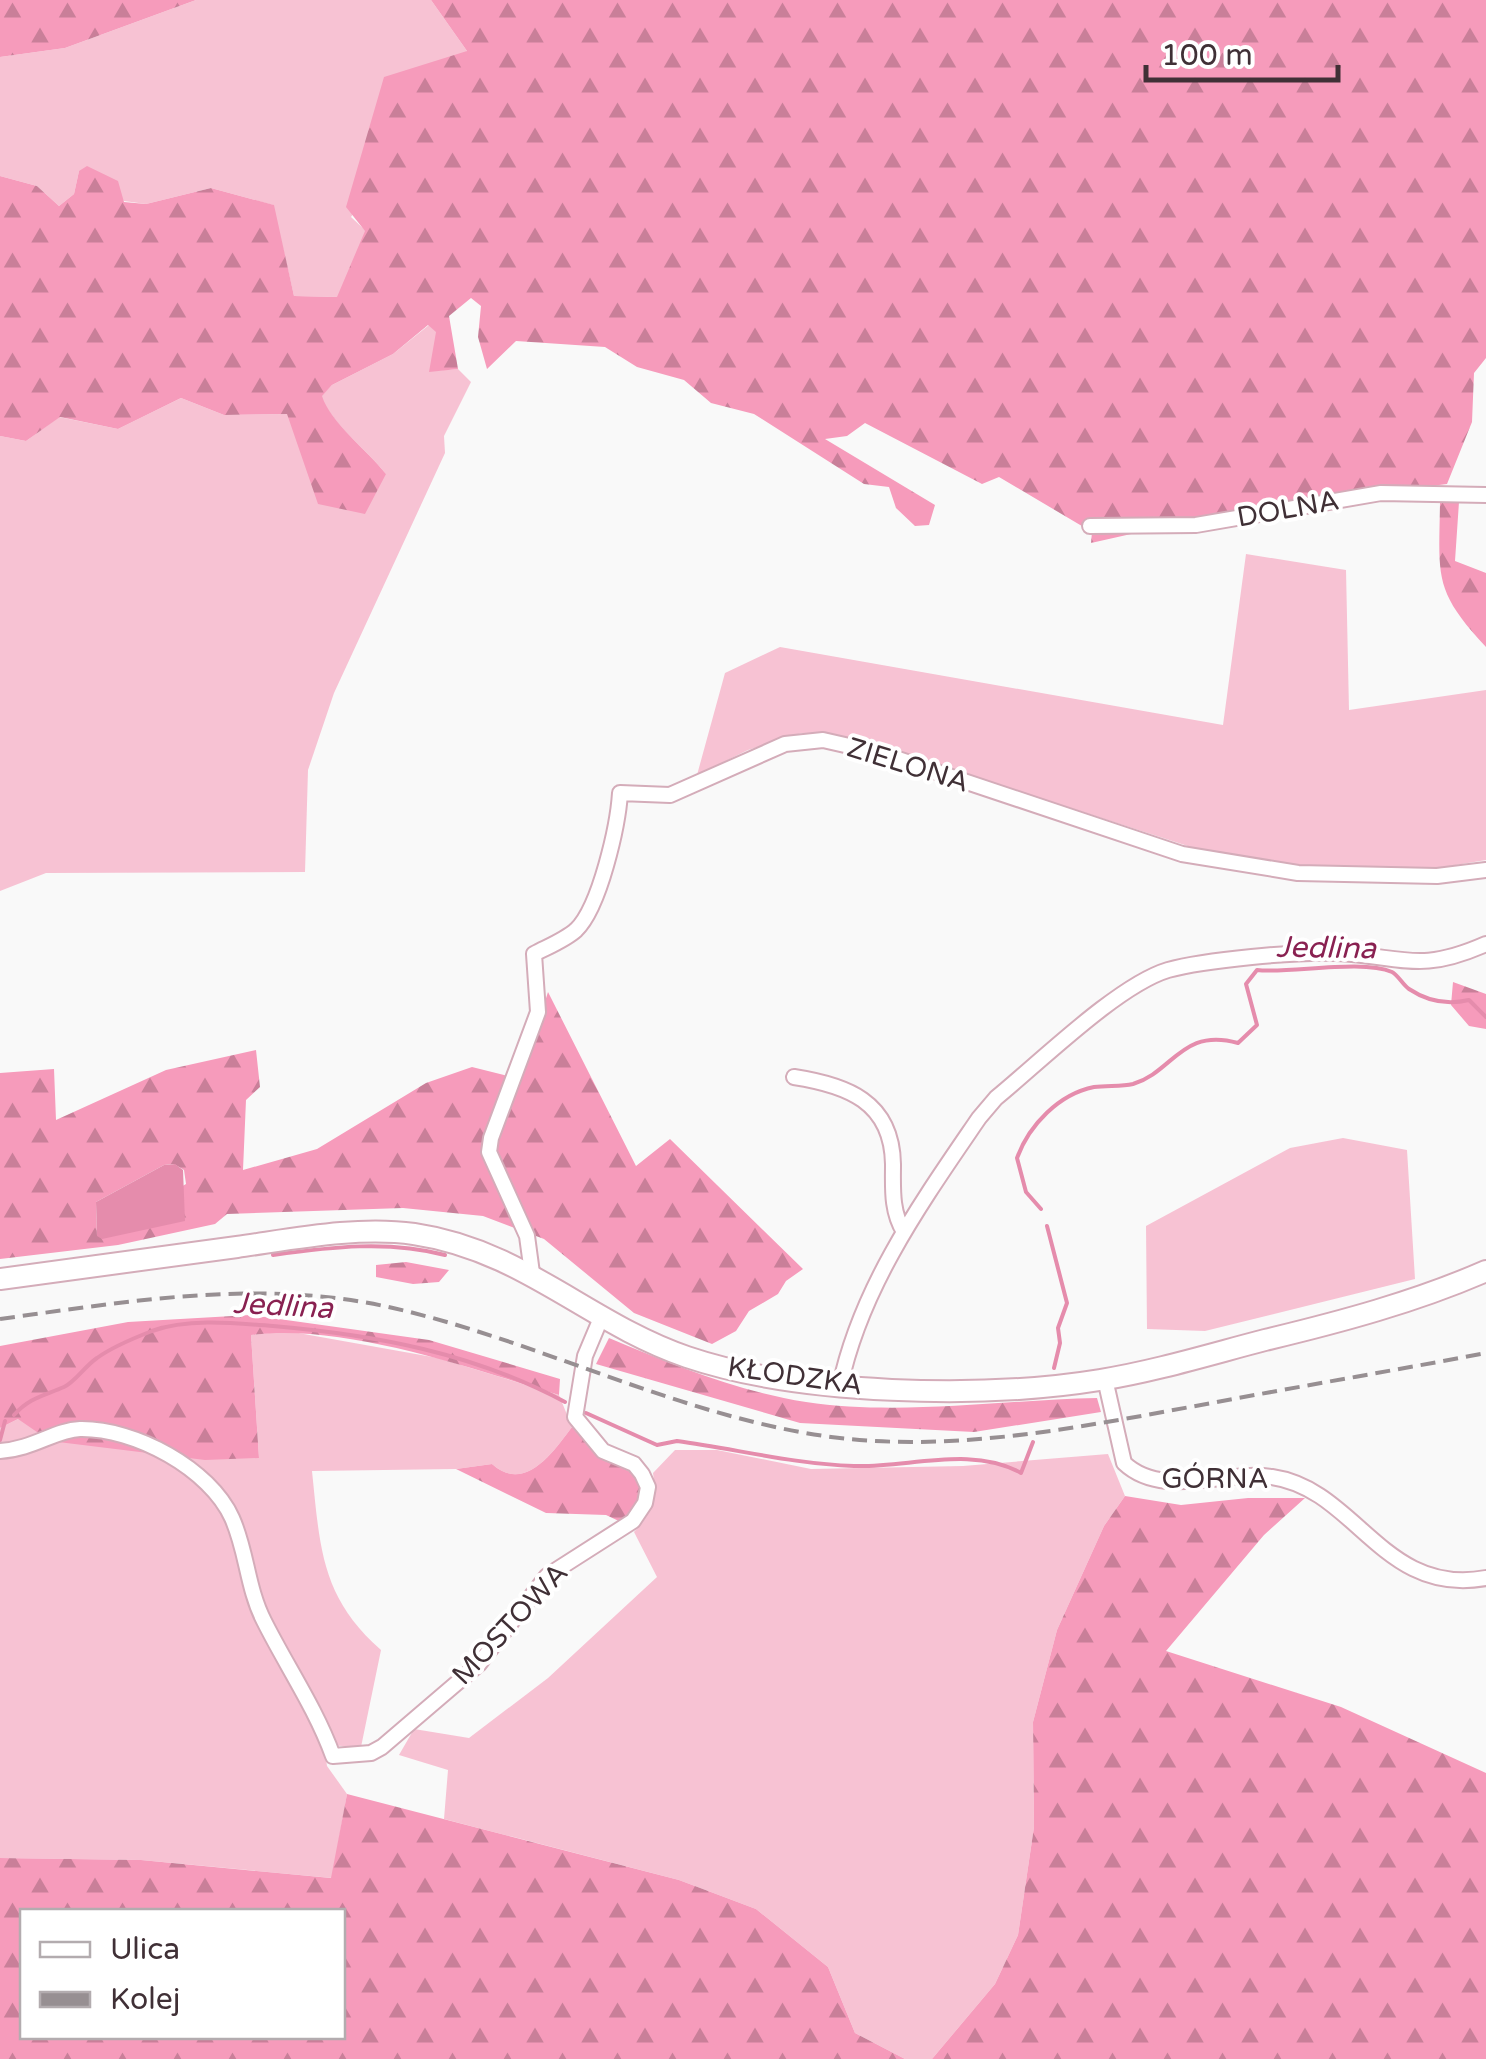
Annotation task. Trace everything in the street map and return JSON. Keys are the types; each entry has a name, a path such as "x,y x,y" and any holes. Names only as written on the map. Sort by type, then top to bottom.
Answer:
{"main road":[{"name":"KŁODZKA","path":"0,1279 351,1234 412,1234 477,1249 532,1272 601,1318 653,1344 715,1366 777,1380 840,1386 1022,1388 1105,1379 1390,1307 1486,1271"}],"street":[{"name":"DOLNA","path":"1090,526 1196,525 1381,493 1486,494"},
{"name":"ZIELONA","path":"532,1272 526,1236 489,1152 538,1012 534,954 576,930 588,912 614,835 620,792 670,795 784,744 823,740 880,753 1182,854 1298,874 1437,876 1486,870"},
{"path":"840,1386 852,1343 904,1232 996,1098 1147,980 1168,970 1298,955 1337,953 1390,962 1436,962 1486,944"},
{"path":"794,1077 840,1085 870,1106 893,1152 895,1218 904,1232"},
{"name":"MOSTOWA","path":"0,1451 37,1446 81,1430 129,1438 171,1459 221,1496 234,1523 262,1618 316,1711 334,1756 371,1753 480,1664 547,1576 633,1521 645,1503 648,1488 634,1464 603,1451 575,1417 585,1356 601,1318"},
{"name":"GÓRNA","path":"1105,1379 1124,1463 1151,1481 1249,1476 1290,1481 1313,1491 1386,1556 1405,1566 1431,1574 1486,1578"}],"shaded area":[{"path":"196,0 431,0 467,51 351,217 366,231 338,297 294,296 273,205 211,188 146,204 124,201 79,171 74,194 59,206 37,186 0,176 0,57 65,48"},
{"path":"429,325 437,332 430,371 458,369 471,382 444,436 445,453 334,693 308,770 305,872 46,873 0,891 0,436 26,441 59,417 118,429 181,398 224,415 288,414 303,450 386,474 341,426 321,396 332,385 393,354"},
{"path":"1246,554 1346,570 1349,710 1486,690 1486,860 1438,868 1301,867 1197,849 873,744 802,733 748,750 697,775 725,673 780,647 1223,725"},
{"path":"1343,1138 1407,1150 1415,1279 1205,1331 1147,1329 1146,1226 1290,1148"},
{"path":"175,1164 183,1170 185,1221 102,1239 97,1236 96,1202 164,1165"},
{"path":"287,1331 438,1358 559,1395 572,1427 538,1466 516,1474 492,1464 456,1469 312,1471 327,1570 346,1610 381,1650 361,1747 324,1745 327,1766 347,1794 332,1878 141,1860 0,1858 0,1428 18,1419 259,1458 251,1335"},
{"path":"675,1450 717,1450 811,1469 963,1466 1108,1454 1125,1496 1104,1526 1057,1630 1033,1722 1034,1827 1018,1935 995,1984 932,2059 905,2059 855,2033 828,1967 756,1909 679,1880 444,1819 448,1770 399,1755 414,1729 469,1738 548,1678 657,1577 634,1532 652,1505 653,1473"}],"green space":[{"path":"0,0 196,0 65,48 0,57"},
{"path":"431,0 1486,0 1486,358 1474,373 1472,422 1447,484 1229,512 1091,543 1092,532 999,477 982,484 865,423 847,436 825,439 935,505 929,525 915,526 896,508 889,487 864,484 754,414 711,403 684,380 637,367 605,347 516,341 487,369 478,337 481,306 471,298 449,316 458,369 429,372 436,332 428,325 393,354 332,385 322,396 341,426 386,474 365,514 318,504 287,414 224,415 181,398 118,429 60,417 26,441 0,436 0,176 37,186 59,206 74,194 79,171 87,166 118,181 124,202 146,204 211,188 274,205 294,296 337,297 365,231 346,207 384,77 467,51"},
{"path":"1440,502 1459,502 1455,561 1486,573 1486,647 1456,611 1443,581"},
{"path":"1453,982 1486,994 1486,1029 1469,1026 1451,1005"},
{"path":"548,992 636,1166 670,1139 803,1269 786,1281 778,1294 749,1311 736,1331 712,1344 634,1313 544,1239 483,1216 403,1208 227,1214 215,1224 118,1245 0,1259 0,1073 54,1069 56,1120 166,1070 256,1050 260,1087 246,1100 243,1170 317,1149 426,1083 472,1067 520,1079","holes":["174,1164 184,1170 186,1184 97,1236 96,1202 164,1165"]},
{"path":"406,1262 449,1270 439,1282 413,1284 376,1277 376,1265"},
{"path":"250,1315 429,1340 560,1379 559,1395 447,1361 365,1342 287,1333 251,1335 259,1458 205,1460 50,1441 18,1419 0,1428 0,1346 128,1322"},
{"path":"609,1338 730,1384 806,1402 878,1408 1097,1398 1101,1412 974,1432 800,1423 596,1364"},
{"path":"572,1427 603,1459 637,1475 648,1487 645,1503 621,1522 606,1515 546,1513 456,1469 492,1464 504,1472 527,1472 547,1457"},
{"path":"1125,1496 1181,1505 1248,1498 1305,1498 1264,1535 1166,1651 1341,1707 1486,1773 1486,2059 932,2059 995,1984 1018,1935 1034,1827 1033,1722 1057,1630 1104,1526"},
{"path":"347,1794 679,1880 756,1909 828,1967 855,2033 905,2059 0,2059 0,1858 141,1860 331,1878"}],"waterway":[{"name":"Jedlina","path":"1041,1209 1026,1192 1017,1158 1037,1123 1069,1096 1094,1087 1133,1084 1191,1046 1219,1040 1238,1043 1257,1025 1246,984 1257,970 1379,968 1392,972 1409,989 1430,999 1469,1000 1486,1017"},
{"name":"Jedlina","path":"1047,1226 1067,1303 1058,1328 1060,1343 1054,1368"},
{"path":"273,1255 381,1246 445,1255"},
{"name":"Jedlina","path":"14,1415 31,1401 68,1385 97,1358 123,1343 166,1327 212,1322 311,1330 423,1349 495,1371 565,1402"},
{"name":"Jedlina","path":"586,1413 657,1445 677,1441 832,1465 961,1459 982,1460 1021,1473 1033,1442"},
{"name":"Jedlina","path":"0,1440 5,1421"}],"railway":[{"path":"0,1319 196,1295 344,1299 448,1322 719,1413 774,1427 878,1441 971,1440 1063,1429 1486,1353"}]}
